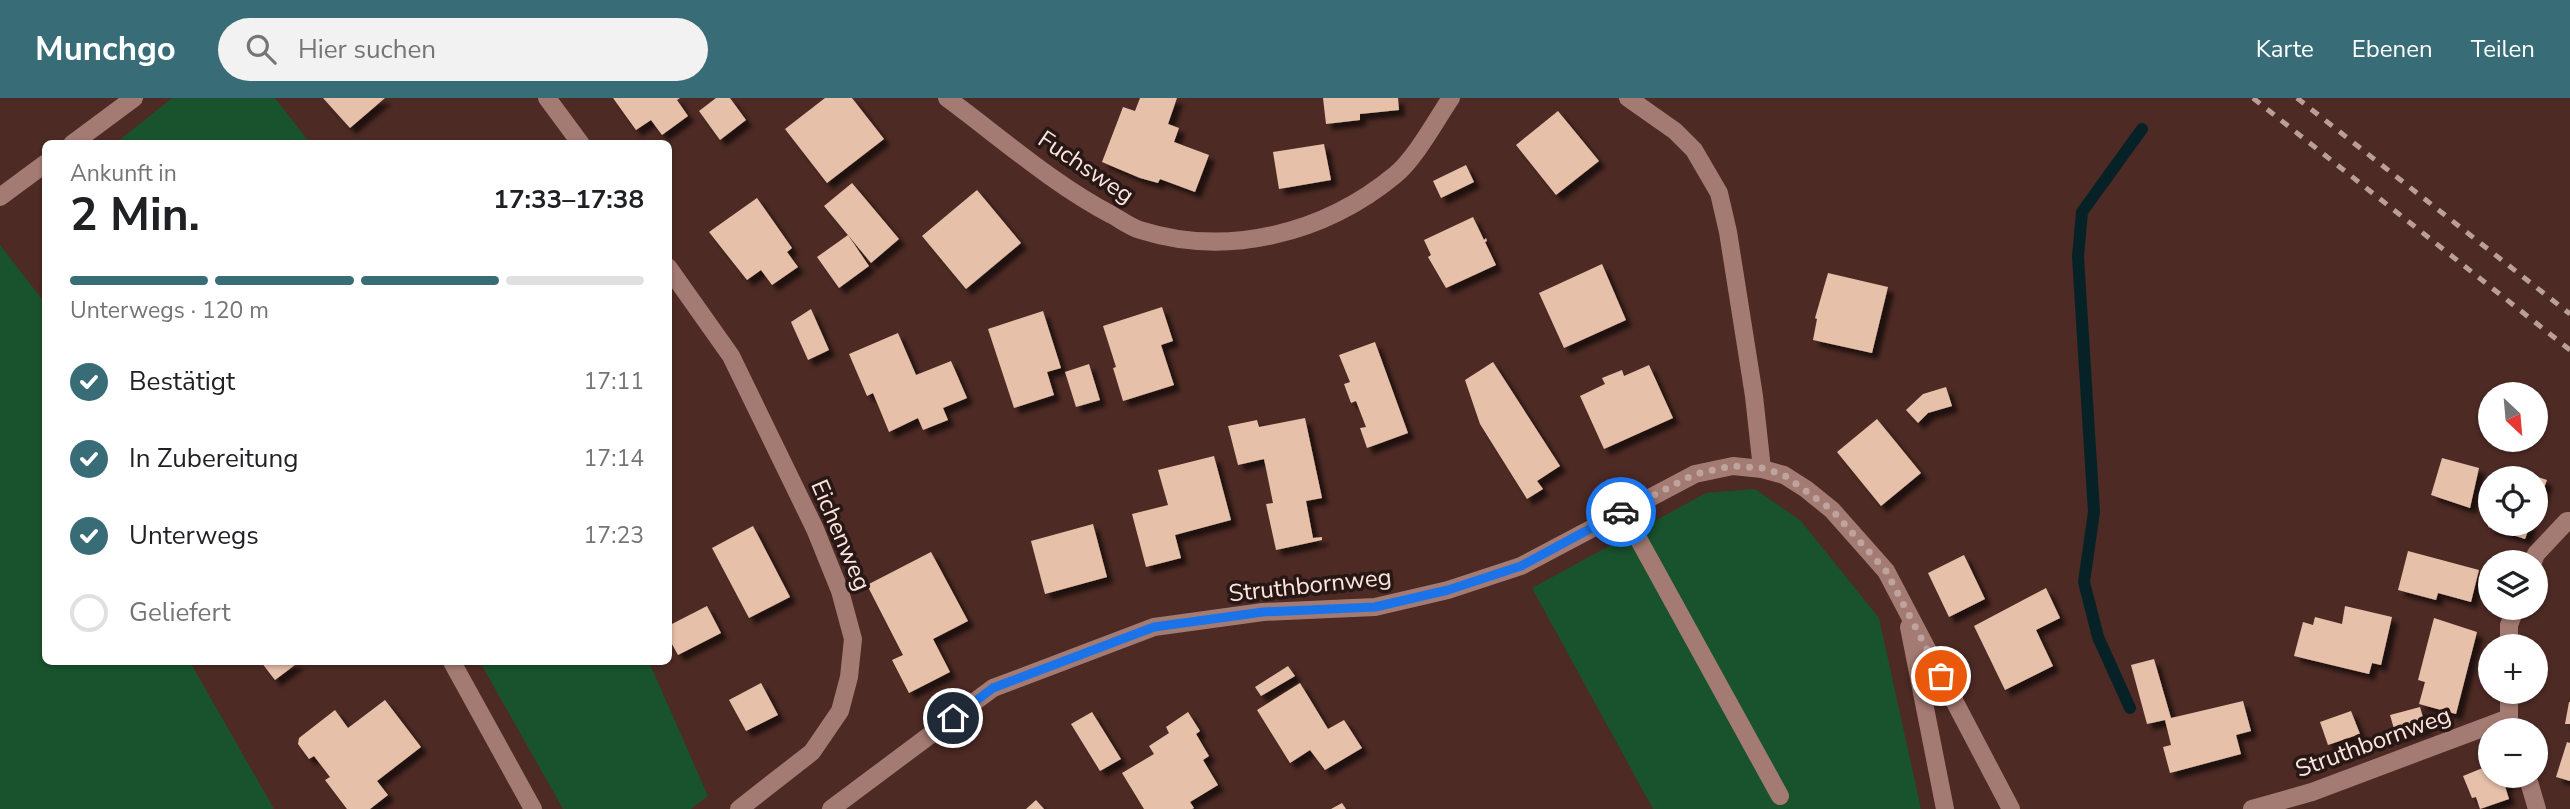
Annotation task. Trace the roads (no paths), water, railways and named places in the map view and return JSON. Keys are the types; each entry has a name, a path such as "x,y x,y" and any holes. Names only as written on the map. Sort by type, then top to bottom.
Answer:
{"street":[{"path":"77,140 134,98"},
{"path":"547,98 578,140"},
{"name":"Fuchsweg","path":"947,98 1084,201 1139,230 1191,240 1222,242 1270,237 1320,220 1352,205 1396,174 1429,132 1451,98"},
{"path":"1628,98 1675,131 1694,150 1719,193 1728,232 1754,396 1762,468"},
{"path":"0,197 42,166"},
{"name":"Eichenweg","path":"672,273 731,356 815,529 840,591 852,639 849,677 840,711 812,752 739,809"},
{"name":"Struthbornweg","path":"831,809 993,688 1005,683 1154,627 1263,612 1375,607 1448,590 1521,566 1695,474 1732,466 1762,468 1784,475 1832,510 1886,571 2011,809"},
{"path":"1623,511 1780,796"},
{"path":"2540,550 2567,521 2570,522"},
{"path":"1906,609 1945,809"},
{"path":"454,665 533,809"},
{"name":"Struthbornweg","path":"2252,809 2312,801 2478,737"},
{"path":"2531,788 2537,809"}],"waterway":[{"path":"2130,708 2098,637 2084,582 2094,512 2078,257 2082,212 2142,129"}],"railway":[{"path":"2253,98 2570,350"},
{"path":"2297,98 2570,314"}]}
